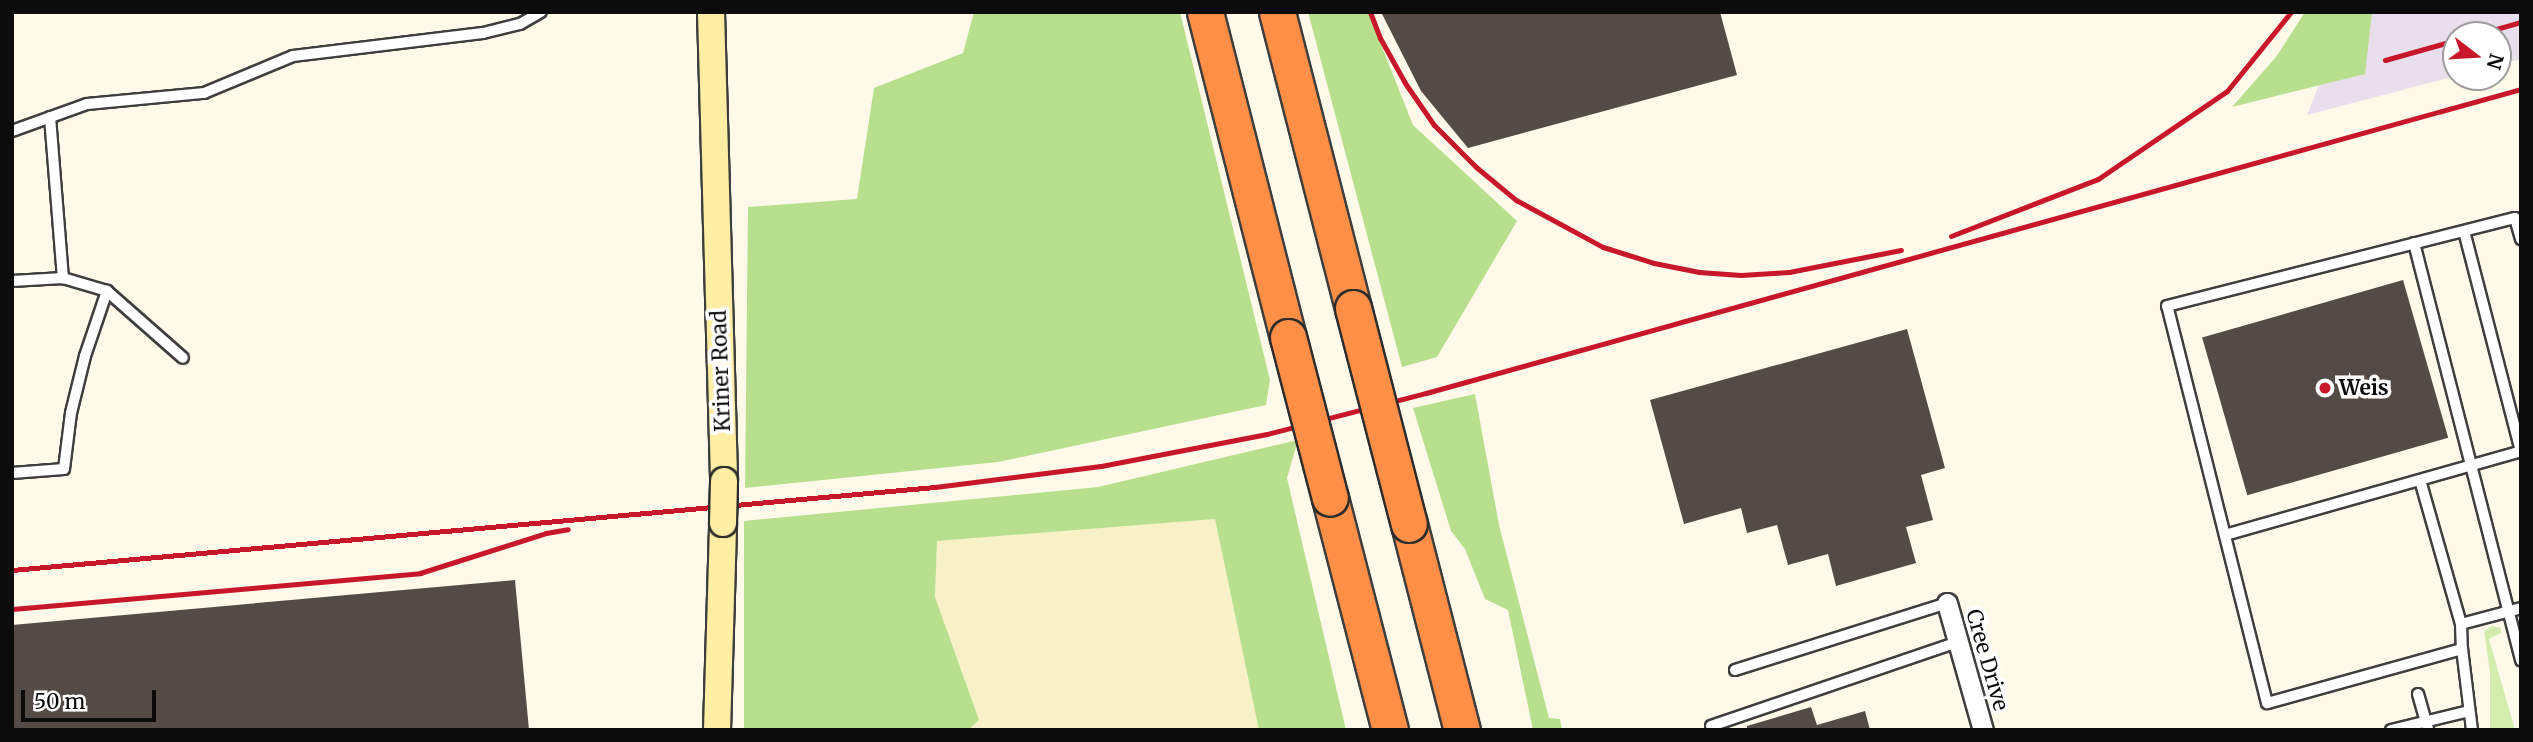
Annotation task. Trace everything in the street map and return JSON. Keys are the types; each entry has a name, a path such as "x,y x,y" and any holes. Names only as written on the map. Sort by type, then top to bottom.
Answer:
{"highway":[{"path":"1205,12 1390,730"},
{"path":"1277,12 1462,730"}],"street":[{"name":"Kriner Road","path":"711,12 724,481 717,730"},
{"name":"Cree Drive","path":"1947,603 1983,730"}],"lane":[{"path":"12,131 87,104 204,93 293,56 483,33 520,24 541,12"},
{"path":"50,117 63,278"},
{"path":"2462,649 2267,704 2167,306 2515,218 2521,239"},
{"path":"2225,535 2521,452 2464,231"},
{"path":"2414,243 2521,660"},
{"path":"12,281 63,278 107,290 183,358"},
{"path":"12,473 64,469 71,413 82,367 107,290"},
{"path":"2420,480 2461,624 2472,730"},
{"path":"1735,670 1947,603"},
{"path":"2461,624 2521,608"},
{"path":"1711,726 1958,642"},
{"path":"2418,694 2427,726"},
{"path":"2391,730 2427,726 2469,712"}],"shaded area":[{"path":"2348,12 2521,12 2521,59 2512,61 2512,21 2442,21 2442,80 2307,115"},
{"path":"1215,519 1259,730 968,730 979,720 935,597 937,541"}],"green space":[{"path":"974,12 1180,12 1270,380 1266,405 998,462 745,488 748,207 857,199 874,88 963,53"},
{"path":"1308,12 1368,12 1413,125 1517,221 1437,357 1402,367"},
{"path":"2305,12 2372,12 2365,74 2232,107 2276,57"},
{"path":"1475,394 1499,525 1549,718 1560,719 1562,730 1533,730 1508,610 1485,599 1465,549 1451,531 1413,408"},
{"path":"1298,440 1287,478 1346,730 1259,730 1215,519 937,541 935,597 979,720 968,730 744,730 744,521 1098,487"},
{"path":"2492,626 2501,628 2501,633 2489,639 2515,730 2490,730 2490,672 2484,631"}],"building":[{"path":"1381,12 1720,12 1737,75 1468,148 1421,91"},
{"name":"Weis","path":"2403,280 2448,438 2247,495 2202,338"},
{"path":"1907,329 1945,468 1921,475 1933,520 1906,527 1916,563 1836,586 1828,554 1788,565 1777,525 1747,533 1741,508 1684,524 1650,400"},
{"path":"515,580 529,730 12,730 12,625"},
{"path":"1811,707 1817,725 1865,711 1870,730 1747,730 1747,726"}],"railway":[{"path":"1370,12 1380,38 1405,83 1434,125 1476,167 1516,200 1603,247 1654,263 1699,272 1741,275 1789,272 1901,250"},
{"path":"1951,236 2098,179 2227,91 2291,12"},
{"path":"2512,25 2521,22"},
{"path":"2385,60 2442,44"},
{"path":"12,570 935,487 1101,466 1267,434 1426,393 2521,89"},
{"path":"12,609 420,573 546,533 568,529"}],"place":[{"name":"Weis","path":"2325,388"}]}
